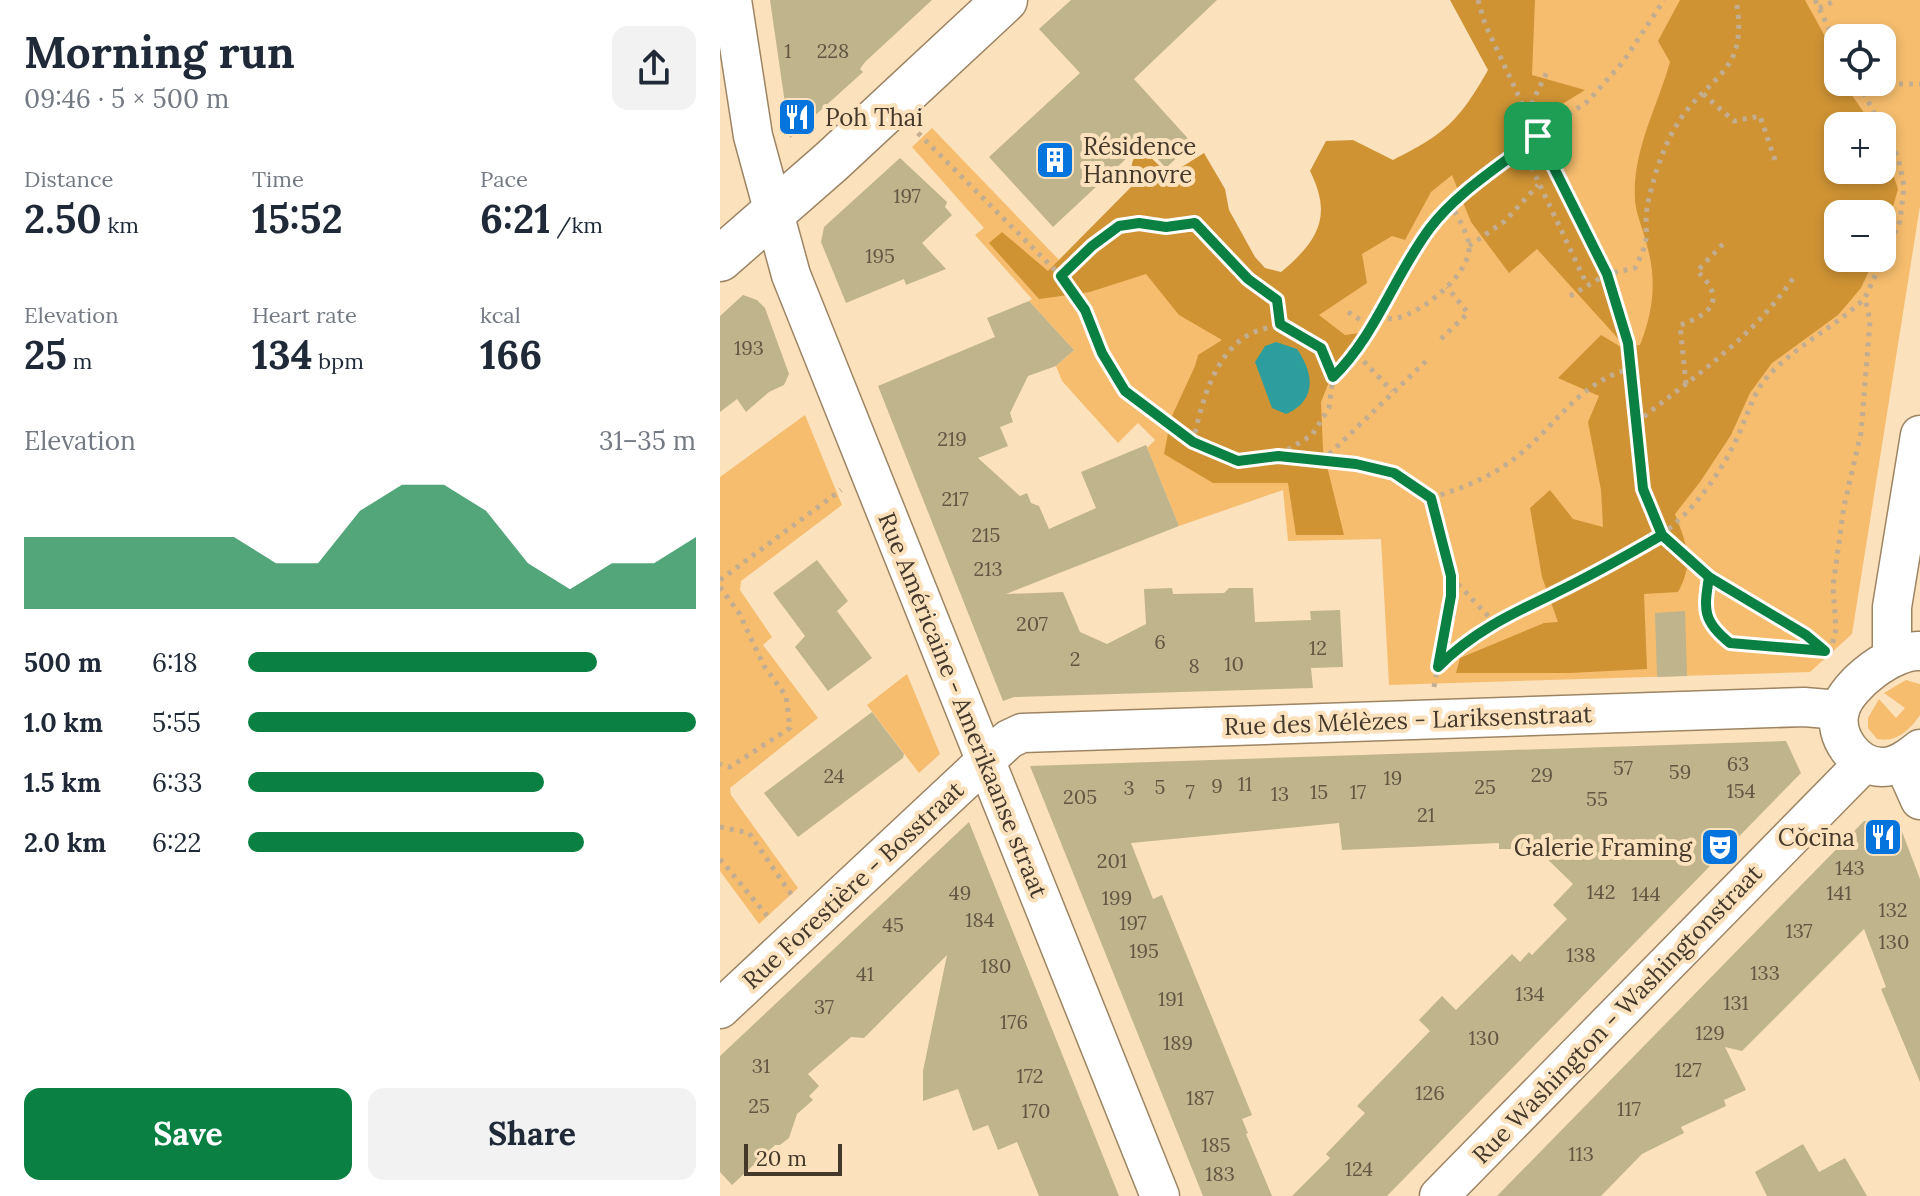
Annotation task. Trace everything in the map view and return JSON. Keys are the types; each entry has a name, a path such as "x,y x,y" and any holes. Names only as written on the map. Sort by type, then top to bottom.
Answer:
{"main road":[{"path":"720,259 1005,0"}],"street":[{"name":"Rue Américaine - Amerikaanse straat","path":"732,0 753,136 791,275 1160,1196"},
{"path":"1920,435 1892,607 1906,654 1868,673 1840,710 1840,731 1848,748 1863,764 1883,768 1912,756 1920,800"},
{"name":"Rue des Mélèzes - Lariksenstraat","path":"986,761 1009,739 1022,733 1804,707 1840,710"},
{"name":"Rue Forestière - Bosstraat","path":"720,1009 986,761"},
{"name":"Rue Washington - Washingtonstraat","path":"1439,1196 1863,764"}],"path":[{"path":"1478,0 1485,24 1527,114 1607,274 1628,343 1643,489 1662,535 1709,577 1806,635 1830,654 1836,629 1833,586 1844,506 1861,433 1870,321 1865,298"},
{"path":"1333,377 1356,354 1400,274 1431,227 1451,205 1588,101 1623,62 1664,0"},
{"path":"1570,296 1607,274 1635,268 1646,242 1647,209 1675,127 1721,78 1735,56 1739,17 1736,0"},
{"path":"1815,0 1827,24"},
{"path":"1819,8 1837,0"},
{"path":"1527,114 1547,72"},
{"path":"1896,84 1920,84"},
{"path":"1703,94 1734,121 1760,116 1776,163"},
{"path":"918,133 1061,276 1085,310 1102,353 1125,391 1193,442 1238,461 1278,456 1356,464 1394,473 1431,498 1451,576 1450,606 1426,719"},
{"path":"1523,149 1587,285"},
{"path":"1438,667 1459,646 1525,605 1599,571 1662,535 1692,507 1721,468 1751,402 1768,376 1846,317 1865,298 1900,221 1904,186 1896,153"},
{"path":"1469,246 1505,221 1538,185"},
{"path":"1377,319 1398,318 1413,312 1447,287 1462,271 1469,246 1462,222 1451,205"},
{"path":"1061,276 1092,246 1119,226 1139,223 1166,227 1195,223 1248,279 1277,300 1280,324"},
{"path":"1686,384 1680,325 1699,319 1709,308 1713,298 1712,285 1697,271 1725,242"},
{"path":"1635,424 1718,361 1778,301 1794,277"},
{"path":"1441,339 1468,313 1447,287"},
{"path":"1348,312 1372,327"},
{"path":"1278,456 1312,435 1329,408 1333,377 1321,348 1280,324"},
{"path":"1193,442 1210,384 1226,356 1244,337 1280,324"},
{"path":"1356,354 1392,391"},
{"path":"1321,462 1392,391 1426,361 1428,364"},
{"path":"1431,498 1490,476 1518,456 1588,387 1606,376 1629,369"},
{"path":"720,580 835,493 872,476"},
{"path":"1451,576 1495,623"},
{"path":"1709,577 1706,617 1718,634 1730,643 1825,651"},
{"path":"720,587 739,613 764,666 786,696 790,728 730,767 720,764"},
{"path":"720,827 749,833 792,894"},
{"path":"720,859 767,917"}],"shaded area":[{"path":"1450,0 1535,0 1532,75 1585,90 1527,126 1598,268 1623,344 1537,249 1509,273 1471,222 1452,175 1431,192 1405,240 1392,236 1362,254 1367,283 1319,315 1345,335 1359,333 1352,351 1337,362 1321,402 1323,450 1344,535 1296,535 1288,483 1213,483 1164,454 1171,418 1198,355 1222,340 1179,315 1146,274 1090,292 1039,299 989,243 1002,232 1048,271 1133,185 1133,161 1142,149 1169,175 1204,153 1225,189 1229,210 1255,257 1265,268 1281,272 1304,250 1318,227 1320,202 1310,171 1326,141 1353,140 1393,160 1438,134 1459,114 1478,87 1488,70"},
{"path":"1465,0 1920,0 1920,206 1852,634 1810,672 1389,685 1381,539 1288,541 1283,490 1179,526 1147,448 1155,440 1138,423 1118,443 1062,381 1056,366 1074,350 975,235 984,228 912,147 932,128 1063,264 1166,168 1279,292 1506,91"},
{"path":"1680,0 1805,0 1824,35 1824,96 1853,96 1863,112 1824,112 1824,184 1896,183 1898,189 1895,200 1824,200 1824,272 1868,272 1861,288 1838,315 1772,363 1750,393 1731,435 1675,514 1687,553 1686,571 1678,592 1644,594 1647,669 1456,673 1460,658 1544,623 1558,622 1542,577 1530,508 1550,490 1573,519 1603,527 1601,490 1588,422 1599,396 1558,378 1601,335 1621,347 1640,345 1645,332 1653,281 1636,205 1635,182 1641,147 1670,62 1658,41"},
{"path":"805,415 842,505 741,581 740,590 772,637 763,645 818,718 730,788 731,795 798,888 759,924 720,871 720,477"},
{"path":"907,674 940,754 919,773 867,705"},
{"path":"1906,680 1920,684 1920,715 1902,734 1890,739 1877,739 1868,728 1868,718 1879,699 1896,718 1905,708 1884,693"}],"water":[{"path":"1276,342 1297,349 1309,378 1310,386 1303,402 1286,414 1272,408 1255,362 1265,346"}],"building":[{"path":"770,0 932,0 865,62 860,69 863,72 790,138"},
{"path":"1071,0 1217,0 1134,79 1192,143 1166,168 1143,143 1053,227 989,157 1080,73 1039,29"},
{"path":"900,158 947,202 945,207 952,215 922,243 946,269 906,285 904,279 846,303 821,242 824,227"},
{"path":"743,295 757,300 765,308 789,374 784,385 769,392 746,412 737,399 720,412 720,316"},
{"path":"1029,301 1074,350 1056,366 1028,376 1010,413 1013,422 1000,427 1008,446 978,458 1020,496 1027,493 1031,503 1039,506 1049,529 1096,508 1081,472 1146,445 1179,526 1006,594 1063,592 1080,632 1107,644 1146,624 1144,589 1172,588 1173,594 1224,593 1229,588 1253,588 1255,622 1311,620 1310,611 1340,610 1343,667 1311,668 1313,688 1014,697 1003,701 878,386 995,337 987,318"},
{"path":"817,560 848,601 837,611 872,658 828,691 795,647 805,636 773,593"},
{"path":"1685,611 1687,676 1657,677 1655,613"},
{"path":"872,712 904,754 903,758 798,837 764,793"},
{"path":"1786,741 1801,773 1387,1196 1292,1196 1330,1158 1326,1154 1365,1113 1357,1106 1430,1031 1419,1020 1442,996 1456,1010 1512,954 1520,962 1529,952 1532,955 1567,919 1553,905 1573,884 1537,849 1499,849 1499,843 1342,850 1339,823 1131,843 1153,899 1162,895 1252,1115 1242,1119 1272,1196 1203,1196 1030,766"},
{"path":"1864,821 1901,829 1920,879 1920,1082 1881,989 1886,987 1864,929 1742,1051 1725,1047 1746,1090 1724,1100 1726,1106 1681,1127 1684,1133 1642,1154 1601,1196 1497,1196"},
{"path":"969,822 1119,1196 1039,1196 1017,1142 998,1150 988,1125 973,1131 958,1089 923,1101 923,1071 947,955 864,1038 851,1037 808,1074 819,1086 809,1096 813,1100 797,1114 789,1138 775,1145 732,1185 720,1172 720,1056"},
{"path":"1803,1144 1819,1172 1845,1158 1867,1196 1767,1196 1755,1172"}],"place":[{"name":"Poh Thai","path":"797,117"},
{"name":"Résidence Hannovre","path":"1055,160"},
{"name":"Cŏcīna","path":"1883,837"},
{"name":"Galerie Framing","path":"1720,847"}],"route":[{"path":"1538,136 1451,205 1431,227 1400,274 1356,354 1333,377 1321,348 1301,333 1280,324 1277,300 1248,279 1195,223 1166,227 1139,223 1119,226 1092,246 1061,276 1085,310 1102,353 1125,391 1193,442 1238,461 1278,456 1356,464 1394,473 1431,498 1451,576 1447,628 1438,667 1459,646 1525,605 1599,571 1662,535 1709,577 1706,617 1718,634 1730,643 1825,651 1806,635 1709,577 1662,535 1643,489 1628,343 1607,274 1538,136"}]}
